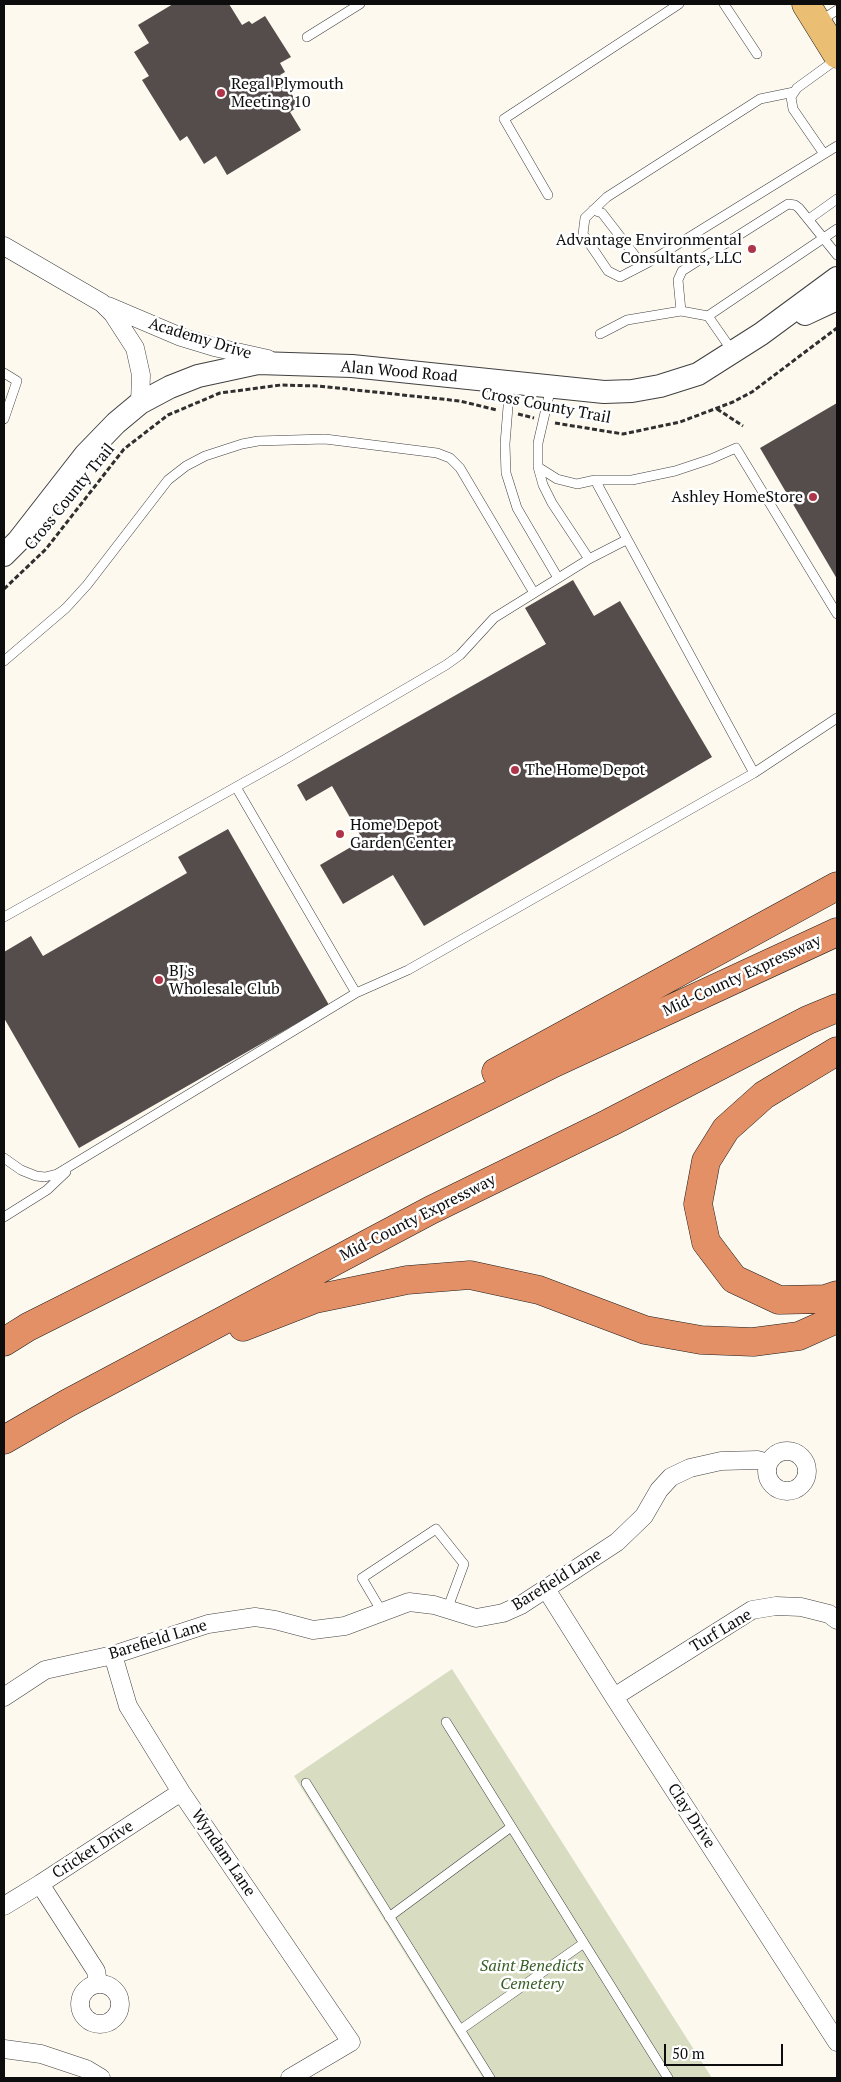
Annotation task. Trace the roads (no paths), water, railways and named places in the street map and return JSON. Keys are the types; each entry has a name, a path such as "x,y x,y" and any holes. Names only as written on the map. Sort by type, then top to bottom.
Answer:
{"highway":[{"path":"28,1327 837,886"},
{"name":"Mid-County Expressway","path":"4,1342 28,1327 554,1063 837,932"},
{"name":"Mid-County Expressway","path":"4,1440 68,1403 431,1210 609,1123 808,1020 837,1008"},
{"path":"837,1051 764,1095 726,1129 706,1161 698,1204 706,1242 734,1279 779,1300 825,1299 837,1295"},
{"path":"68,1403 255,1322 315,1299 407,1280 470,1275 539,1290 645,1330 701,1340 752,1342 799,1336 837,1319"}],"main road":[{"path":"820,12 837,54"}],"street":[{"name":"Academy Drive","path":"4,246 102,303 146,323 189,340 248,356 300,364"},
{"name":"Alan Wood Road","path":"4,555 18,541 85,455 116,423 140,404 170,387 198,376 258,363 300,364 352,366 604,392 632,391 660,386 698,374 761,334 837,278"},
{"path":"761,334 837,300"},
{"name":"Academy Drive","path":"102,303 113,314 135,348 141,375 140,404"},
{"name":"Barefield Lane","path":"4,1697 44,1670 113,1655 218,1623 255,1617 313,1630 344,1626 409,1602 434,1604 447,1610 476,1618 490,1616 522,1605 617,1542 644,1516 659,1490 671,1477 690,1468 721,1461 758,1460 768,1462"},
{"name":"Clay Drive","path":"546,1589 837,2042"},
{"name":"Turf Lane","path":"614,1697 752,1610 776,1606 801,1607 829,1614 837,1620"},
{"name":"Wyndam Lane","path":"113,1655 128,1706 181,1792 351,2042 290,2078"},
{"name":"Cricket Drive","path":"4,1906 181,1792"},
{"path":"40,1884 96,1971 98,1983"},
{"path":"4,2049 41,2054 86,2069 101,2078"}],"lane":[{"path":"306,37 360,4"},
{"path":"548,195 504,119 680,4"},
{"path":"724,4 757,54"},
{"path":"824,154 793,108 791,97 794,92 837,59"},
{"path":"794,92 760,99 607,197 593,210 585,218 583,234 590,247 608,270 620,276 649,262 837,146"},
{"path":"809,220 837,198"},
{"path":"682,311 678,280 682,271 788,204 796,205 800,208 837,255"},
{"path":"593,210 602,213 636,257 649,262"},
{"path":"708,316 837,229"},
{"path":"600,334 627,320 682,311 708,316 733,352"},
{"path":"4,373 17,381 4,419"},
{"path":"510,382 506,412 506,473 512,498 558,578"},
{"path":"551,386 538,443 538,467 543,484 552,503 589,559"},
{"path":"4,661 46,627 70,603 168,480 186,466 205,456 258,441 325,439 437,453 450,458 460,468 534,593"},
{"path":"538,467 557,479 576,484 594,480 632,480 700,463 736,448 837,614"},
{"path":"594,480 754,773"},
{"path":"4,917 236,787 446,665 460,655 494,618 589,559 626,540"},
{"path":"4,1158 21,1170 36,1176 45,1177 57,1174 356,993 408,970 754,773 837,718"},
{"path":"236,787 356,993"},
{"path":"4,1217 47,1190 73,1165"},
{"path":"382,1612 362,1578 436,1529 464,1564 447,1610"},
{"path":"446,1722 668,2078"},
{"path":"306,1783 490,2078"},
{"path":"389,1917 511,1827"},
{"path":"460,2030 584,1943"}],"place":[{"name":"Regal Plymouth Meeting 10","path":"221,93"},
{"name":"Advantage Environmental Consultants, LLC","path":"752,249"},
{"name":"Ashley HomeStore","path":"813,497"},
{"name":"The Home Depot","path":"515,770"},
{"name":"Home Depot Garden Center","path":"340,834"},
{"name":"BJ's Wholesale Club","path":"159,980"}],"park label":[{"name":"Saint Benedicts Cemetery","path":"532,1975"}]}
